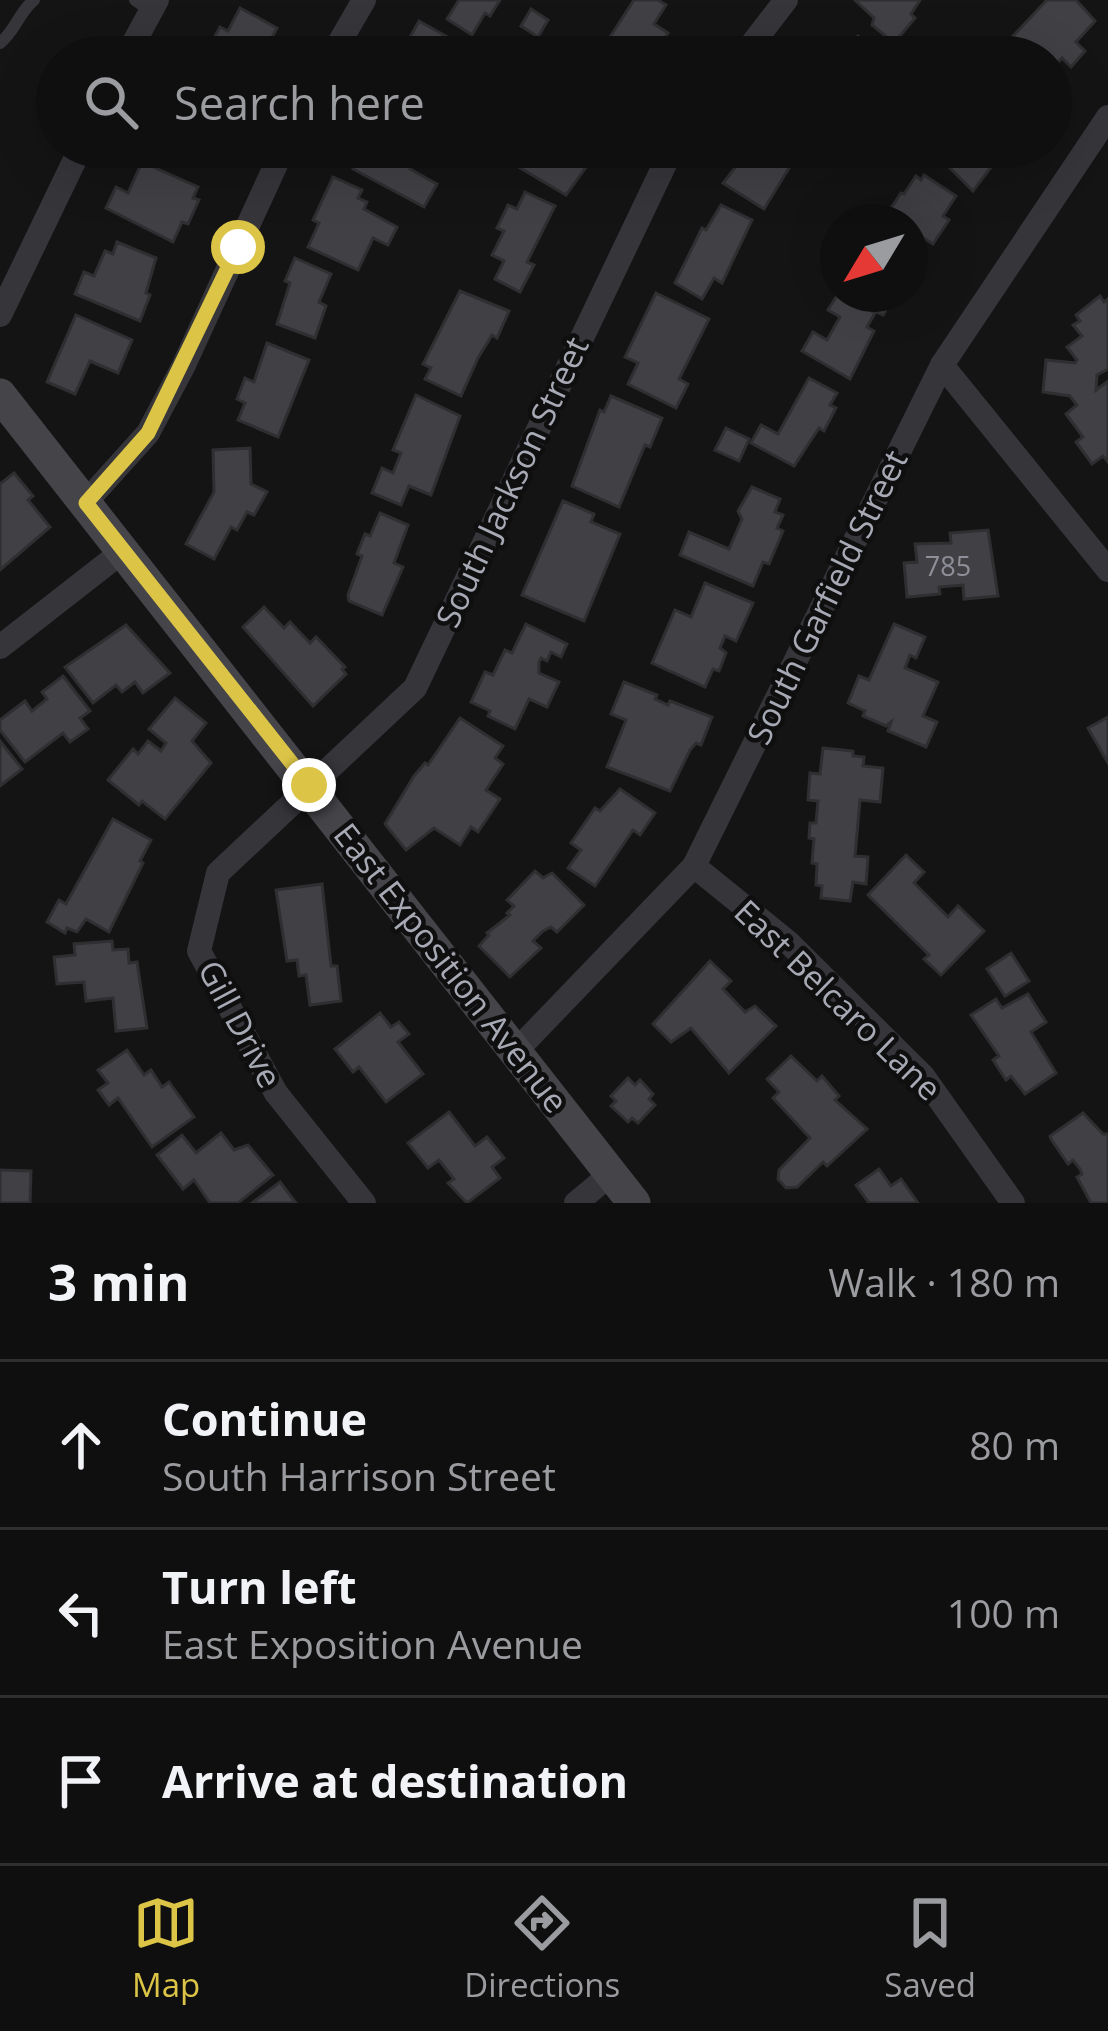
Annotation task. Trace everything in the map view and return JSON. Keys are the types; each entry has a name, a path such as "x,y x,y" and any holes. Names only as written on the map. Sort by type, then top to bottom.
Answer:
{"street":[{"path":"344,36 364,0"},
{"path":"758,36 785,0"},
{"path":"135,36 148,4"},
{"name":"South Garfield Street","path":"516,1051 694,866 942,365 1108,118"},
{"path":"0,315 71,168"},
{"path":"86,503 148,433 274,168"},
{"name":"South Jackson Street","path":"309,785 415,688 663,168"},
{"path":"942,365 1108,570"},
{"name":"East Exposition Avenue","path":"0,395 634,1203"},
{"path":"0,647 123,551"},
{"name":"Gill Drive","path":"309,785 218,874 199,951 276,1093 364,1203"},
{"name":"East Belcaro Lane","path":"694,866 788,942 923,1076 1012,1203"},
{"path":"576,1203 611,1174"}],"lane":[{"path":"0,43 15,31 23,9 34,0"}],"building":[{"path":"459,0 500,0 472,35 447,19"},
{"path":"634,0 658,0 666,5 654,24 666,36 611,36"},
{"path":"855,0 920,0 911,14 915,18 900,36 885,36 872,25 874,18"},
{"path":"1047,0 1076,0 1095,21 1076,42 1085,51 1072,66 1072,36 1013,36"},
{"path":"240,8 277,28 273,36 215,36 220,27 228,31"},
{"path":"531,9 548,20 539,36 521,26"},
{"path":"419,21 446,36 411,36"},
{"path":"139,168 155,168 198,187 193,198 199,200 173,242 106,208 116,187 128,193"},
{"path":"411,168 437,184 424,207 353,169"},
{"path":"520,168 585,168 566,195"},
{"path":"735,168 789,168 764,209 723,183"},
{"path":"950,168 990,168 973,191"},
{"path":"924,175 956,196 943,216 949,220 933,244 928,241 928,204 894,204 916,176 921,180"},
{"path":"333,177 362,190 358,198 367,202 364,209 397,227 388,245 373,238 358,270 308,247 319,223 313,220"},
{"path":"525,192 555,206 527,262 534,265 520,292 495,279 504,261 492,255 504,231 497,228 508,205 517,209"},
{"path":"721,205 752,220 722,283 714,278 702,299 675,283 702,228 706,230"},
{"path":"117,242 156,258 140,321 75,294 84,272 94,276 105,251 113,254"},
{"path":"295,258 331,274 319,302 326,306 315,338 277,324"},
{"path":"460,291 509,311 497,338 492,335 478,358 461,396 425,379 431,368 423,364"},
{"path":"656,293 709,319 679,379 688,384 676,408 628,384 638,363 625,357"},
{"path":"1100,296 1104,302 1108,299 1108,369 1097,375 1096,390 1108,381 1108,462 1103,456 1092,464 1076,442 1083,437 1066,414 1077,405 1070,396 1043,392 1046,360 1075,363 1067,347 1082,336 1073,325 1080,321 1076,315"},
{"path":"831,312 875,313 867,327 874,331 850,379 802,351 813,332 827,340 840,317"},
{"path":"76,315 132,340 118,373 90,361 75,394 47,382"},
{"path":"267,343 309,360 278,437 238,420 245,403 237,399 245,378 254,382"},
{"path":"809,378 837,393 830,405 836,408 824,431 819,428 794,466 751,443 761,425 778,434"},
{"path":"416,395 460,416 431,495 409,486 401,505 372,493 382,468 393,473 401,453 393,450"},
{"path":"611,396 662,418 619,507 572,486 600,410 604,412"},
{"path":"726,428 749,439 739,461 715,450"},
{"path":"250,448 251,484 267,492 254,515 247,512 237,530 231,527 214,559 186,544 214,492 213,450"},
{"path":"14,473 50,527 0,570 0,484"},
{"path":"752,487 780,499 775,512 783,515 777,528 783,531 753,586 680,555 689,532 729,549 742,519 738,511"},
{"path":"563,501 594,514 591,522 620,534 584,621 522,595"},
{"path":"380,513 408,525 394,563 403,567 382,615 349,601 348,595 362,556 357,554"},
{"path":"988,530 998,596 964,599 963,585 939,587 940,594 907,597 904,563 917,562 915,544 951,543 950,533"},
{"path":"705,583 753,603 736,641 725,636 720,648 726,653 719,671 713,669 705,687 652,663 675,610 691,617"},
{"path":"264,607 284,628 290,622 310,643 316,637 345,667 346,674 313,706 243,627"},
{"path":"526,624 567,644 561,657 551,652 547,661 541,658 539,662 539,673 559,682 547,707 529,699 515,729 471,702 485,672 493,675 505,650 512,653"},
{"path":"894,624 925,637 916,658 910,655 905,668 938,682 923,716 937,722 926,747 888,731 891,722 886,726 863,716 865,711 848,703 859,676 869,680"},
{"path":"126,625 170,673 143,693 135,682 122,692 116,685 93,703 65,667"},
{"path":"63,676 90,711 80,718 88,729 70,742 63,733 25,762 0,730 0,720 25,701 32,711 47,699 42,692"},
{"path":"624,682 657,695 655,699 668,705 670,701 712,717 701,745 696,743 690,750 670,791 607,767 626,720 611,714"},
{"path":"175,698 206,723 192,741 211,763 165,819 108,780 133,749 138,754 148,741 161,751 166,743 149,729"},
{"path":"1108,717 1108,763 1088,728"},
{"path":"460,718 503,746 495,758 503,764 486,790 500,799 478,832 471,827 460,845 434,828 406,850 385,824 414,776 428,765"},
{"path":"0,741 22,769 0,786"},
{"path":"823,748 853,751 853,756 864,757 863,766 883,768 880,802 860,800 855,856 868,857 866,884 853,882 850,901 821,898 817,864 812,863 810,823 816,823 818,801 808,800 810,773 820,774"},
{"path":"620,789 655,813 640,835 633,830 595,886 568,868 581,850 571,843 595,808 600,811"},
{"path":"113,819 151,840 143,863 109,932 86,919 77,932 67,928 65,933 47,922 59,900 66,904"},
{"path":"906,855 924,872 914,883 948,917 958,906 984,931 941,975 924,959 929,955 868,895"},
{"path":"535,871 543,878 552,873 584,905 557,932 551,927 543,931 533,941 541,948 510,977 479,946 510,915 514,906 507,900"},
{"path":"322,884 331,966 337,966 341,1001 310,1005 306,975 299,976 297,960 287,961 276,890"},
{"path":"112,941 113,950 128,949 129,963 137,962 147,1028 116,1031 113,998 86,1001 84,982 57,984 54,957 75,955 74,944"},
{"path":"1011,953 1029,981 1005,996 987,969"},
{"path":"710,961 731,981 723,989 745,1012 755,1006 776,1026 729,1073 691,1028 671,1042 653,1024"},
{"path":"1028,994 1046,1022 1031,1032 1056,1073 1025,1094 1011,1076 1006,1080 993,1060 999,1056 971,1015 996,999 1002,1008"},
{"path":"380,1013 391,1027 399,1022 409,1034 398,1042 423,1074 386,1102 359,1067 353,1072 335,1049"},
{"path":"127,1050 144,1075 151,1070 162,1087 169,1082 194,1117 152,1147 118,1098 109,1105 98,1090 108,1083 98,1070"},
{"path":"791,1056 817,1081 822,1076 839,1096 835,1100 867,1129 827,1166 823,1162 797,1187 786,1188 778,1179 779,1170 810,1138 773,1098 779,1092 767,1079"},
{"path":"628,1078 635,1085 640,1080 653,1094 649,1099 655,1105 638,1123 632,1118 628,1122 611,1106 616,1101 611,1096"},
{"path":"449,1112 475,1146 487,1137 504,1158 492,1167 500,1178 467,1203 448,1183 454,1179 439,1160 428,1168 408,1143"},
{"path":"1083,1113 1108,1134 1108,1203 1091,1203 1077,1177 1082,1174 1080,1169 1073,1160 1068,1164 1050,1136"},
{"path":"221,1133 234,1150 248,1145 273,1175 238,1203 210,1203 194,1180 183,1189 157,1155 182,1135 196,1153"},
{"path":"879,1169 891,1186 901,1179 918,1203 869,1203 856,1185"},
{"path":"0,1170 31,1171 30,1203 0,1203"},
{"path":"280,1182 296,1203 252,1203"}],"route":[{"path":"238,247 148,433 86,503 309,785"}]}
